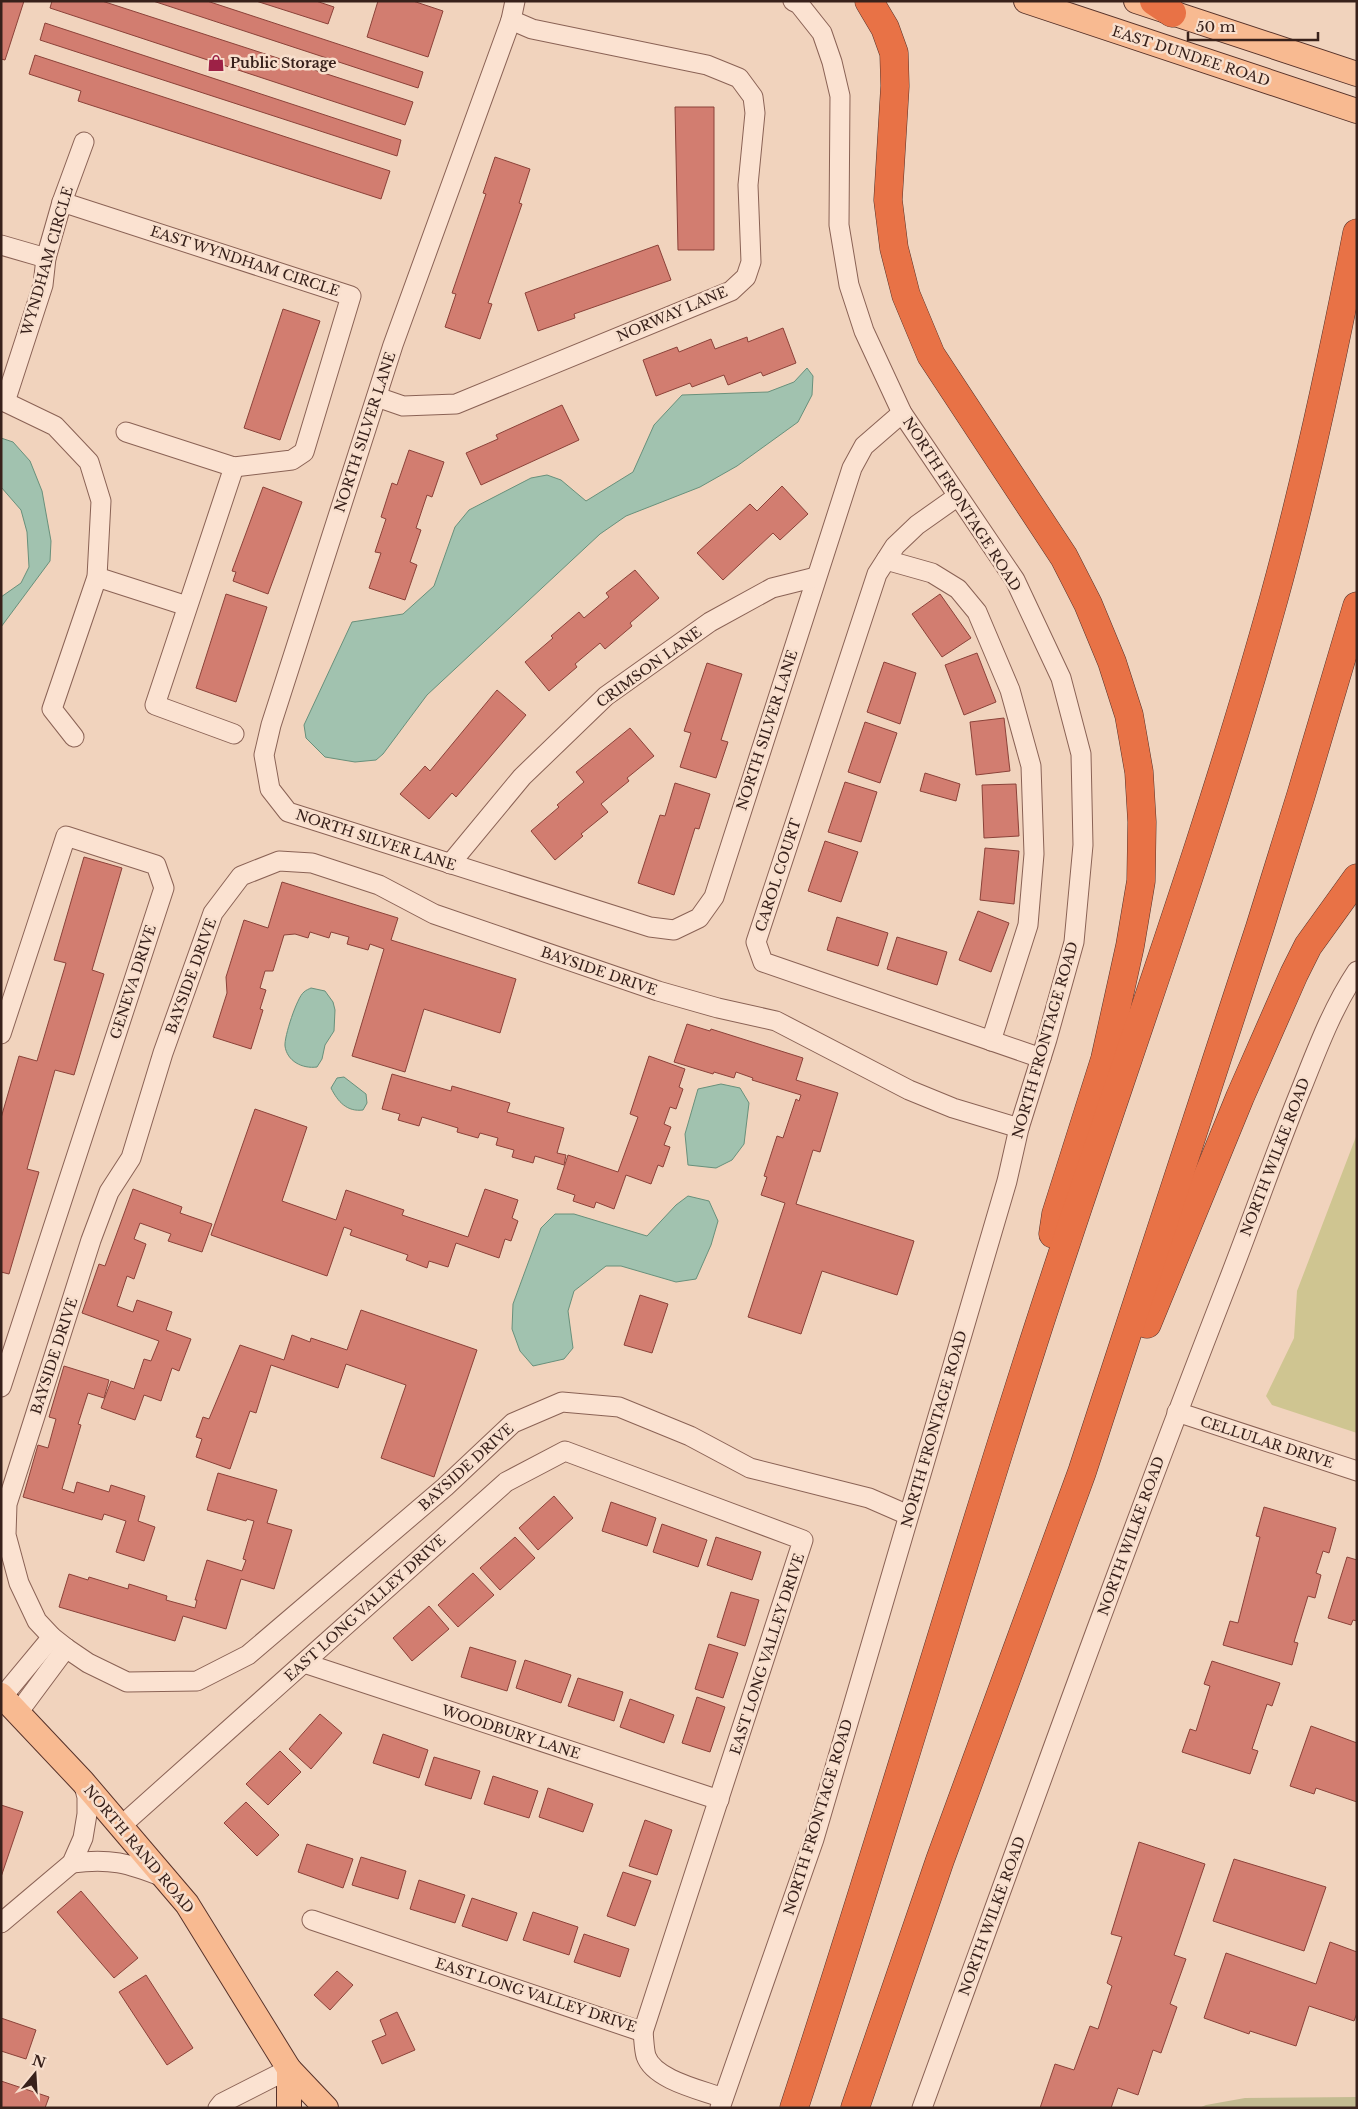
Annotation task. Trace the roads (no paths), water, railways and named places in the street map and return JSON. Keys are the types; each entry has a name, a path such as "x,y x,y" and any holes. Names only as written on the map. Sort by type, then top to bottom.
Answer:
{"highway":[{"path":"869,1 885,28 894,52 895,86 888,200 894,248 906,295 931,355 1064,557 1088,604 1112,662 1129,715 1139,772 1142,822 1141,881 1130,946 1105,1059 1056,1214 1032,1345"},
{"path":"794,2108 1032,1345 1191,870 1272,605 1321,407 1357,234"},
{"path":"855,2108 940,1860 1082,1472 1302,795 1357,606"},
{"path":"1082,1472 1164,1285 1237,1106 1294,974 1308,946 1357,878"}],"main road":[{"name":"EAST DUNDEE ROAD","path":"1026,1 1357,111"},
{"path":"1136,1 1163,7 1357,74"},
{"name":"NORTH RAND ROAD","path":"7,1702 83,1782 187,1904 289,2069 326,2108"},
{"path":"289,2069 289,2108"}],"street":[{"name":"NORTH SILVER LANE","path":"515,1 511,20 394,345 272,725 264,755 270,789 288,812 650,927 674,930 699,918 714,897 852,468 864,446 902,413"},
{"name":"NORTH FRONTAGE ROAD","path":"722,2103 814,1839 1006,1181 1019,1128 1042,1058 1074,942 1083,845 1081,754 1061,678 1015,580 902,413 864,331 849,285 839,225 840,96 832,62 822,33 799,4 793,1"},
{"name":"NORWAY LANE","path":"377,397 403,406 456,404 731,291 746,278 751,262 748,185 755,114 753,97 739,78 707,65 532,29 511,20"},
{"name":"WYNDHAM CIRCLE","path":"74,737 52,709 97,577 101,501 88,462 55,426 3,401 43,285 46,258 62,202 84,142"},
{"name":"EAST WYNDHAM CIRCLE","path":"62,202 351,296 304,452 292,460 234,467 126,432"},
{"path":"1,245 46,258"},
{"path":"234,467 155,705 234,734"},
{"name":"CAROL COURT","path":"958,496 917,525 895,546 877,574 756,942 763,962 1042,1058"},
{"path":"886,560 932,573 958,589 977,612 1010,690 1031,766 1034,854 1028,925 991,1041"},
{"path":"97,577 188,606"},
{"name":"CRIMSON LANE","path":"450,864 522,777 606,696 710,622 772,588 816,577"},
{"name":"GENEVA DRIVE","path":"1,1034 66,836 156,865 164,888 1,1387"},
{"name":"BAYSIDE DRIVE","path":"908,1515 869,1498 750,1468 690,1436 619,1407 562,1402 513,1423 445,1487 248,1655 197,1681 127,1682 88,1663 59,1643 37,1621 19,1583 6,1535 6,1504 108,1192 131,1158 162,1053 213,914 241,876 279,861 312,863 329,868 380,885 434,914 658,991 776,1021 909,1090 953,1108 1019,1128"},
{"name":"NORTH WILKE ROAD","path":"922,2108 1177,1412 1326,1026 1345,988 1357,971"},
{"name":"CELLULAR DRIVE","path":"1177,1412 1357,1471"},
{"name":"EAST LONG VALLEY DRIVE","path":"121,1826 506,1482 565,1450 803,1540 643,2032 312,1920"},
{"path":"7,1702 59,1643"},
{"name":"WOODBURY LANE","path":"304,1663 719,1800"},
{"path":"1,1923 72,1863 83,1838 87,1814 87,1797 83,1782"},
{"path":"72,1863 95,1860 118,1861 165,1878"},
{"path":"643,2032 646,2057 658,2072 722,2103"},
{"path":"218,2108 222,2103 289,2069"}],"place":[{"name":"Public Storage","path":"216,63"}]}
